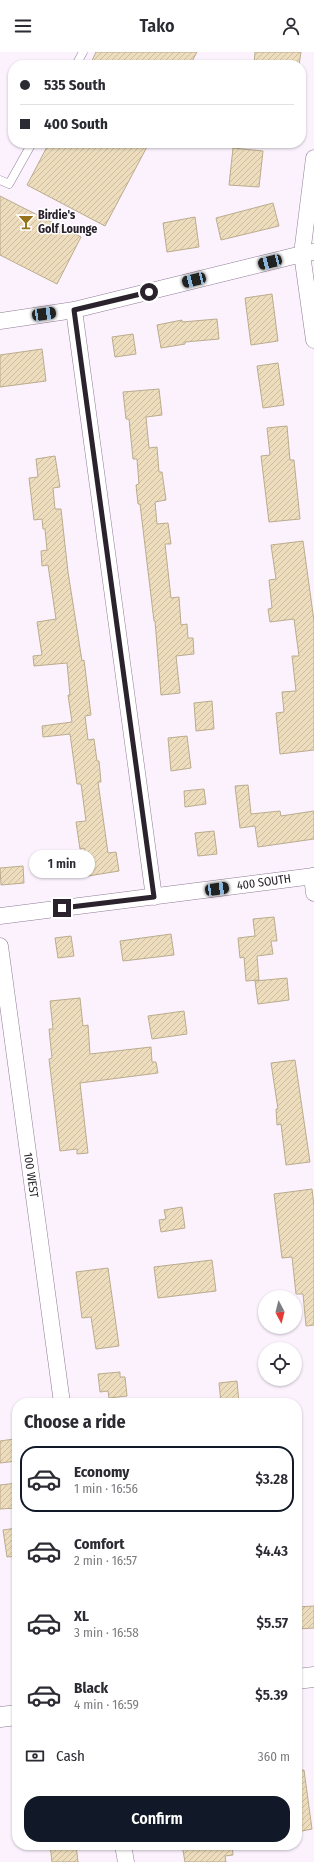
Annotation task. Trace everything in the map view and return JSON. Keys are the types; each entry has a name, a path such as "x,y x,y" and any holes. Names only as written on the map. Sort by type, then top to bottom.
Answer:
{"street":[{"path":"314,158 308,253 314,340"},
{"path":"0,321 74,310 308,253"},
{"path":"74,310 154,897"},
{"path":"313,876 314,893"},
{"name":"400 SOUTH","path":"0,916 313,876"},
{"name":"100 WEST","path":"0,946 61,1398"},
{"path":"302,1678 314,1677"},
{"path":"0,1717 12,1716"},
{"path":"124,1850 126,1862"}],"lane":[{"path":"0,180 10,184 29,148"}],"building":[{"path":"96,52 197,52 193,60 92,60"},
{"path":"255,52 301,52 300,60 254,60"},
{"path":"46,148 146,148 105,226 27,185"},
{"path":"233,148 263,151 259,187 229,185"},
{"path":"0,196 81,237 57,284 0,255"},
{"path":"273,203 279,226 221,240 216,218"},
{"path":"195,217 199,247 167,252 163,223"},
{"path":"272,294 278,341 251,345 245,298"},
{"path":"217,319 219,339 185,342 185,344 161,348 157,325 182,320 182,322"},
{"path":"133,334 136,354 115,357 112,337"},
{"path":"42,349 46,381 0,387 0,355"},
{"path":"278,363 284,405 263,408 257,366"},
{"path":"159,389 162,415 146,417 149,448 157,447 159,472 162,472 166,500 155,502 157,524 168,523 171,544 165,544 171,598 179,597 181,625 187,624 188,638 193,638 194,654 176,656 180,693 161,695 155,621 140,504 138,504 136,485 139,484 137,459 133,459 129,419 126,419 123,392"},
{"path":"287,426 290,460 294,460 300,519 269,522 261,456 270,455 267,428"},
{"path":"55,456 60,487 53,488 55,509 61,509 68,572 82,661 84,660 91,715 85,716 88,740 94,739 97,761 99,761 101,782 98,782 108,853 116,852 119,871 88,876 84,848 80,849 76,822 86,821 81,784 77,784 70,734 43,737 42,726 72,722 68,695 70,695 67,663 34,666 33,656 42,655 37,622 56,619 48,565 42,566 41,551 47,550 45,529 43,529 42,519 34,520 29,478 38,477 36,459"},
{"path":"303,541 314,621 314,750 280,754 276,713 284,712 282,692 296,691 292,656 299,656 294,619 270,622 268,609 272,608 269,580 276,579 271,545"},
{"path":"212,701 214,729 196,731 194,703"},
{"path":"187,736 191,768 171,771 168,738"},
{"path":"248,785 251,814 280,811 281,816 314,811 314,839 258,847 255,826 240,828 235,786"},
{"path":"204,789 206,804 185,807 184,791"},
{"path":"214,831 217,854 198,856 195,833"},
{"path":"23,866 24,883 1,885 0,868"},
{"path":"274,917 277,941 271,941 273,954 257,956 259,980 246,981 244,957 240,958 238,938 255,936 253,919"},
{"path":"171,934 174,955 123,961 120,941"},
{"path":"71,936 74,956 58,958 55,938"},
{"path":"287,978 289,1000 258,1004 255,981"},
{"path":"80,998 83,1026 88,1025 90,1054 151,1047 152,1062 156,1062 158,1073 80,1083 88,1153 77,1154 77,1149 60,1151 49,1059 52,1058 49,1029 53,1029 50,1001"},
{"path":"184,1011 187,1034 152,1039 148,1016"},
{"path":"295,1060 310,1162 286,1165 281,1124 277,1125 276,1109 278,1109 271,1063"},
{"path":"312,1189 314,1206 314,1325 306,1326 303,1294 302,1290 296,1290 292,1257 282,1258 274,1194"},
{"path":"182,1207 185,1228 161,1232 159,1220 166,1219 164,1210"},
{"path":"212,1260 216,1291 158,1298 154,1267"},
{"path":"108,1268 119,1346 96,1349 91,1317 82,1318 76,1272"},
{"path":"120,1372 120,1377 125,1377 127,1396 109,1398 108,1391 100,1392 98,1374"},
{"path":"237,1381 239,1398 220,1398 219,1383"},
{"path":"12,1439 12,1462 0,1463 0,1441"},
{"path":"12,1484 12,1508 0,1509 0,1485"},
{"path":"12,1529 12,1556 7,1557 3,1530"},
{"path":"314,1606 314,1628 302,1629 302,1607"},
{"path":"302,1770 304,1770 312,1829 302,1831"},
{"path":"51,1850 77,1850 78,1862 52,1862"},
{"path":"183,1850 232,1850 233,1855 225,1856 226,1862 185,1862"}],"place":[{"name":"Birdie's Golf Lounge","path":"26,222"}],"route":[{"path":"62,908 154,897 74,310 149,292"}]}
